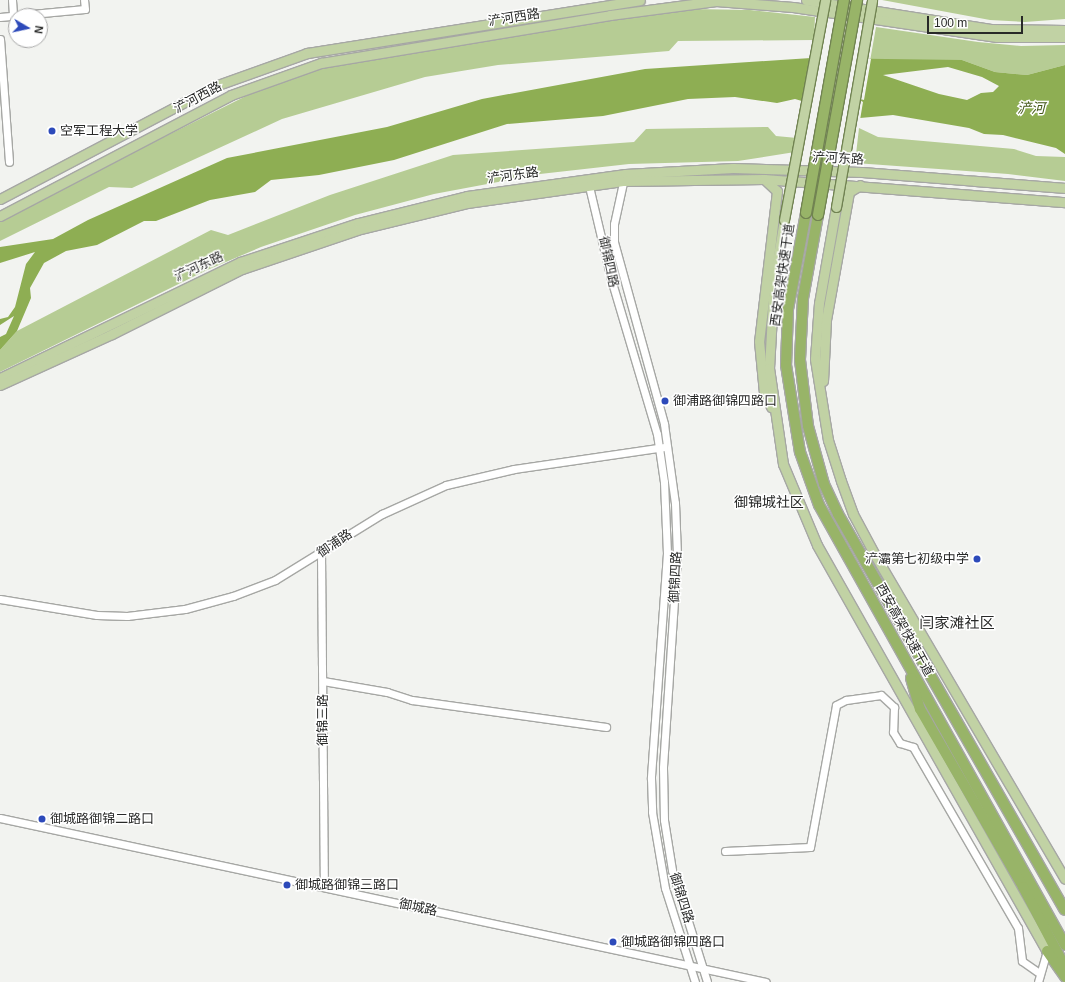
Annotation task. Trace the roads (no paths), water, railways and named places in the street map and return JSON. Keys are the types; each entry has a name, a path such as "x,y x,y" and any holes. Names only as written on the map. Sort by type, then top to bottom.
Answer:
{"highway":[{"path":"839,31 840,0"},
{"name":"西安高架快速干道","path":"844,0 788,309 786,365 800,452 819,505 1065,945"},
{"name":"西安高架快速干道","path":"857,0 818,215 800,333 802,386 810,438 824,484 838,514 1065,910"},
{"path":"850,42 861,0"},
{"path":"907,663 920,709 1023,887 1065,967"},
{"path":"953,717 969,731 1065,897"},
{"path":"1047,951 1065,977"}],"main road":[{"name":"浐河西路","path":"0,199 215,86 307,53 640,0"},
{"path":"806,0 991,29 1065,30"},
{"path":"825,0 784,220 769,331 769,368 783,464 817,545 1047,951"},
{"path":"872,0 819,303 815,359 828,440 853,514 1065,880"},
{"name":"浐河西路","path":"0,216 231,96 321,62 610,15 716,2 793,7 996,37 1065,37"},
{"name":"浐河东路","path":"0,378 110,322 247,260 358,223 467,196 624,177 766,168 862,172 1065,188"},
{"name":"浐河东路","path":"624,177 764,179 860,185 1065,202"},
{"path":"764,179 777,191 759,341 764,393 775,415"},
{"name":"浐河东路","path":"0,385 112,334 242,269 335,237 467,203 587,181"},
{"path":"828,440 822,375 826,320 849,192 860,185"},
{"path":"894,586 925,668"}],"street":[{"path":"48,13 85,9 84,0"},
{"path":"0,39 9,162"},
{"name":"御锦四路","path":"624,177 614,224 615,248 656,393 668,446 675,503 677,556 663,768 664,820 672,870 702,968 708,982"},
{"name":"御锦四路","path":"587,181 601,229 611,279 660,448 664,482 666,553 651,778 652,812 665,888 688,966 695,982"},
{"name":"御浦路","path":"0,600 98,615 155,614 198,606 246,592 321,553 382,514 446,485 520,468 668,446"},
{"name":"御锦三路","path":"321,553 324,886"},
{"path":"323,681 387,692 412,700 606,727"},
{"path":"725,851 810,847 836,705 846,700 881,695 894,707 893,732 900,744 913,747 1018,928 1022,961 1038,972"},
{"name":"御城路","path":"0,818 324,886 766,982"},
{"path":"1038,982 1038,972 1047,951"},
{"path":"1047,951 1064,982"}],"water":[{"name":"浐河","path":"811,58 962,60 995,72 1027,75 1065,65 1065,154 1056,148 1003,135 984,134 969,128 893,115 860,118 795,99 777,103 735,97 688,99 603,116 507,124 394,160 319,175 271,180 255,192 210,200 156,221 144,221 97,245 66,251 44,263 30,288 31,298 17,331 0,350 0,337 6,334 14,316 0,325 0,319 8,317 15,307 26,264 35,252 0,263 0,247 53,239 88,220 227,158 387,127 482,99 645,69","holes":["948,67 982,77 999,86 993,92 981,93 967,100 939,94 883,75"]}],"place":[{"name":"空军工程大学","path":"52,131"},
{"name":"御浦路御锦四路口","path":"665,401"},
{"name":"浐灞第七初级中学","path":"977,559"},
{"name":"御城路御锦二路口","path":"42,819"},
{"name":"御城路御锦三路口","path":"287,885"},
{"name":"御城路御锦四路口","path":"613,942"}],"district":[{"name":"御锦城社区","path":"769,502"},
{"name":"闫家滩社区","path":"957,623"}]}
